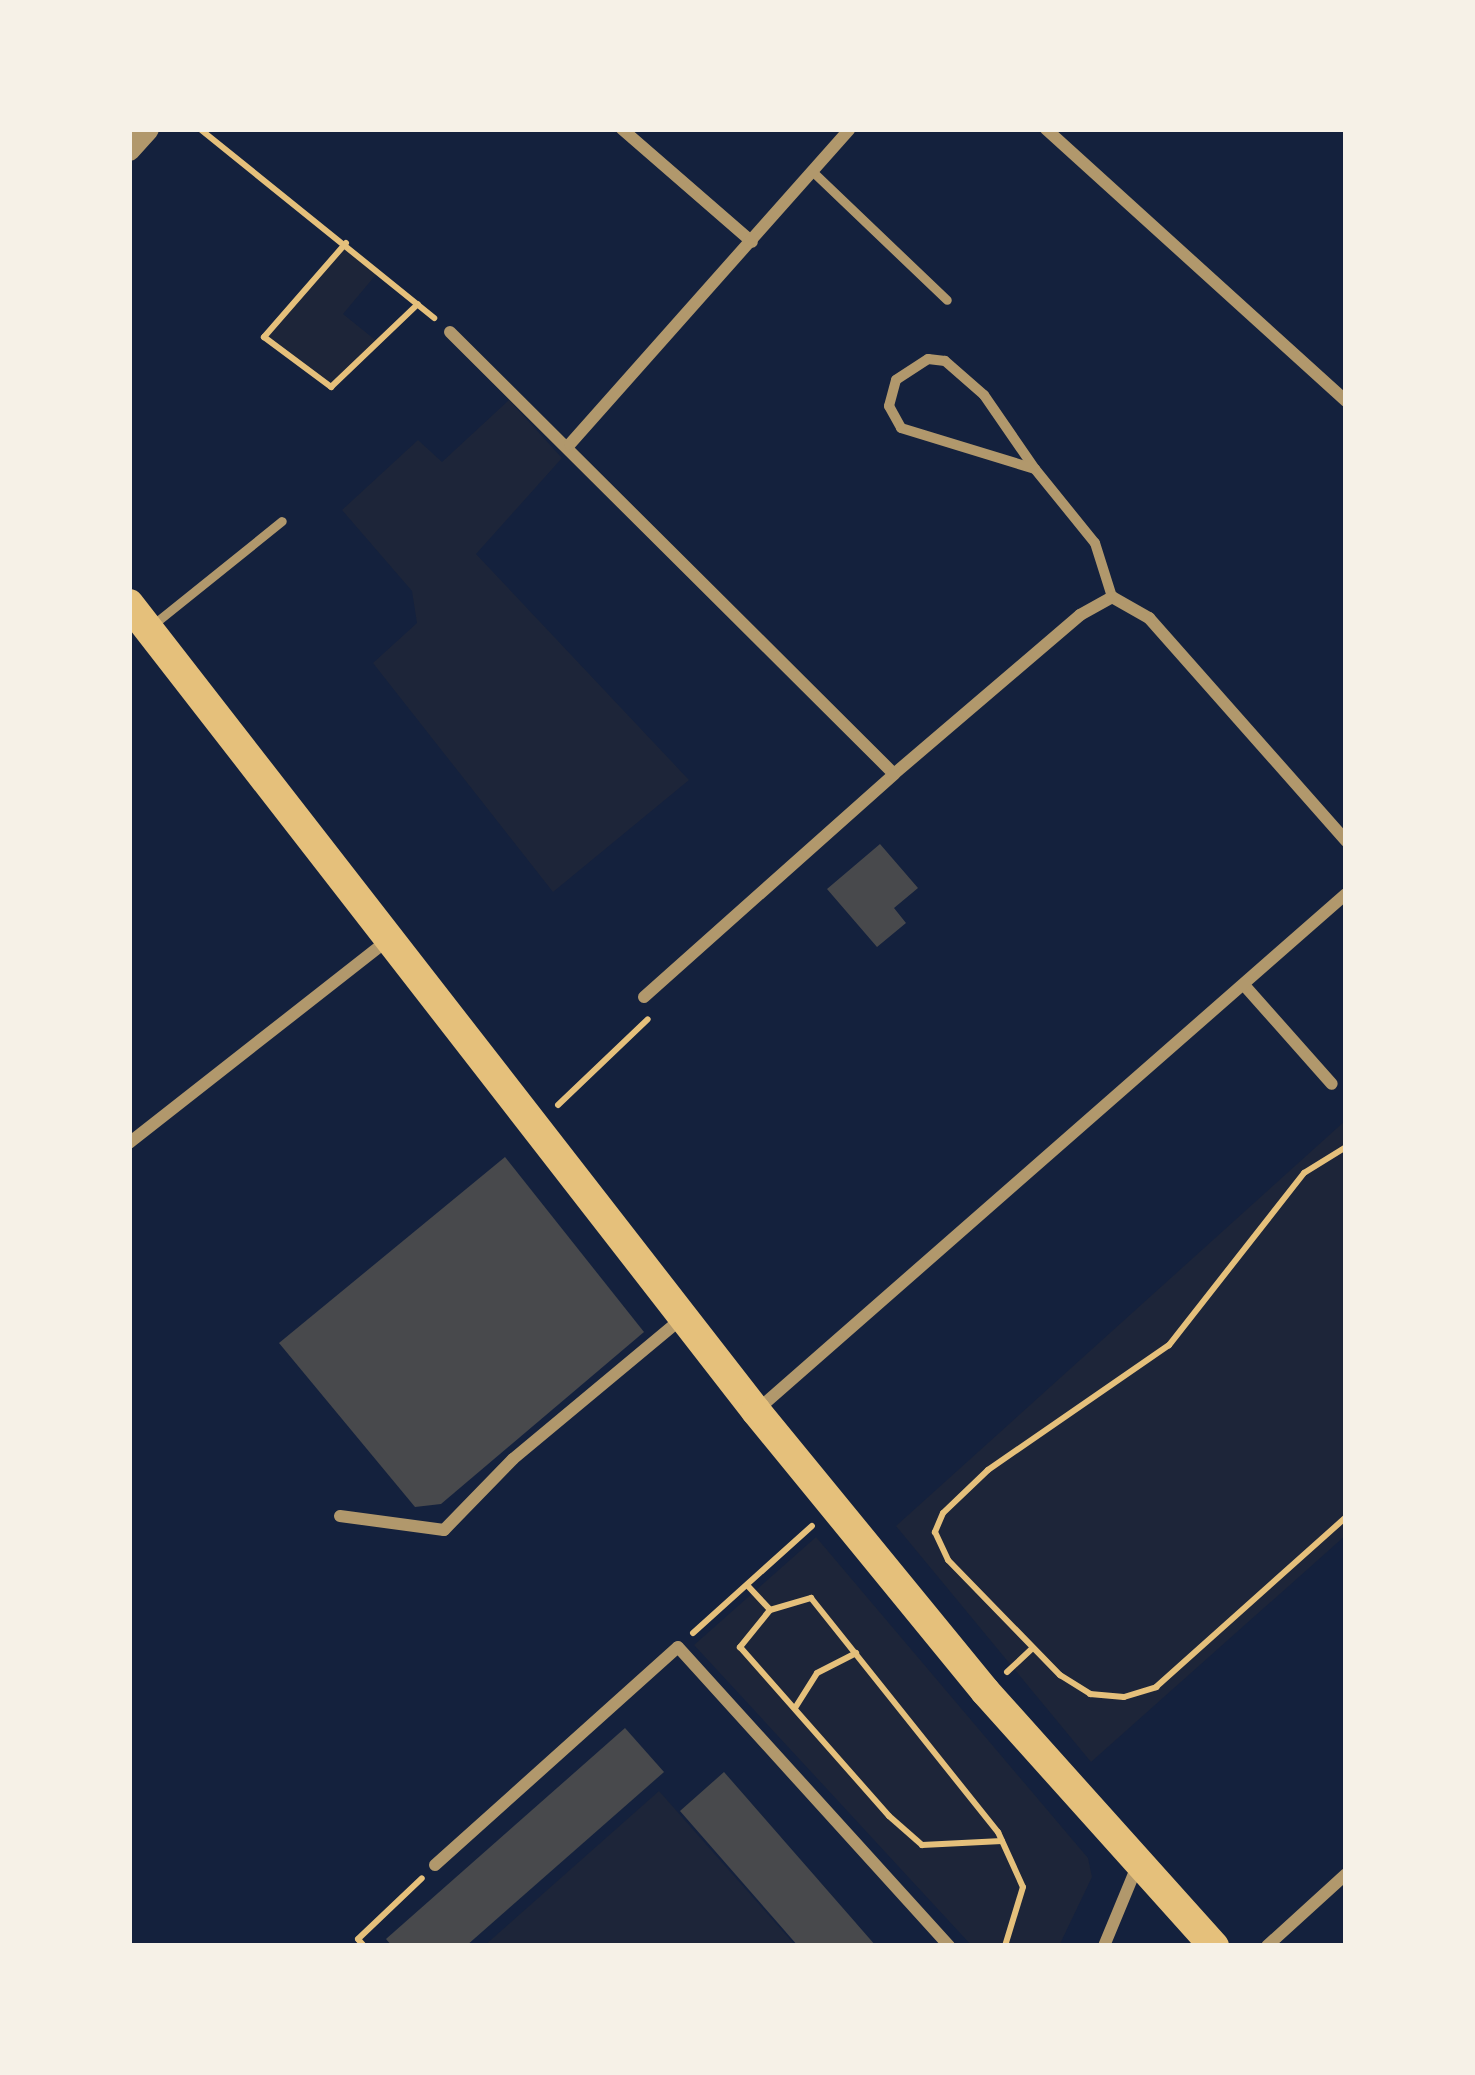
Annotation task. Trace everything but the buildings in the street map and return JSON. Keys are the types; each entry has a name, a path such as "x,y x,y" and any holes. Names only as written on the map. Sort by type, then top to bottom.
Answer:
{"main road":[{"path":"138,616 681,1319 1208,1945"}],"street":[{"path":"129,150 148,129"},
{"path":"622,129 752,242"},
{"path":"571,444 850,129"},
{"path":"1046,129 1346,401"},
{"path":"450,332 571,444 894,774"},
{"path":"1035,469 901,428 889,406 896,380 928,359 945,362 984,395 1035,469 1096,543 1112,597 1149,618 1346,841"},
{"path":"644,997 1080,615 1112,597"},
{"path":"756,1411 1346,894"},
{"path":"129,1143 388,940"},
{"path":"1244,985 1332,1084"},
{"path":"340,1516 444,1530 513,1459 681,1319"},
{"path":"435,1865 678,1647 950,1946"},
{"path":"1104,1946 1138,1864"},
{"path":"1267,1946 1346,1874"}],"lane":[{"path":"813,172 947,301"},
{"path":"138,616 282,521"}],"path":[{"path":"200,129 267,190 291,196 450,332"},
{"path":"346,243 264,337 331,388 418,304"},
{"path":"532,1130 648,1019 644,997"},
{"path":"1346,1147 1304,1173 1169,1346 988,1470 943,1513 935,1532 948,1560 1033,1648 1090,1694 1124,1697 1156,1687 1346,1517"},
{"path":"678,1647 815,1523"},
{"path":"747,1585 770,1610"},
{"path":"1003,1841 922,1845 740,1647 770,1610 811,1598 1003,1841 1023,1886 1005,1946"},
{"path":"1004,1675 1033,1648"},
{"path":"795,1708 817,1672 856,1652"},
{"path":"364,1946 358,1939 435,1865"}],"shaded area":[{"path":"346,243 379,271 343,314 379,343 331,387 264,337"},
{"path":"509,400 562,458 476,554 689,780 553,892 373,663 417,623 412,591 342,510 418,440 442,462"},
{"path":"1346,1120 1346,1535 1091,1762 896,1526"},
{"path":"816,1537 1088,1858 1092,1877 1059,1946 972,1946 694,1645"},
{"path":"659,1791 796,1946 484,1946"}]}
